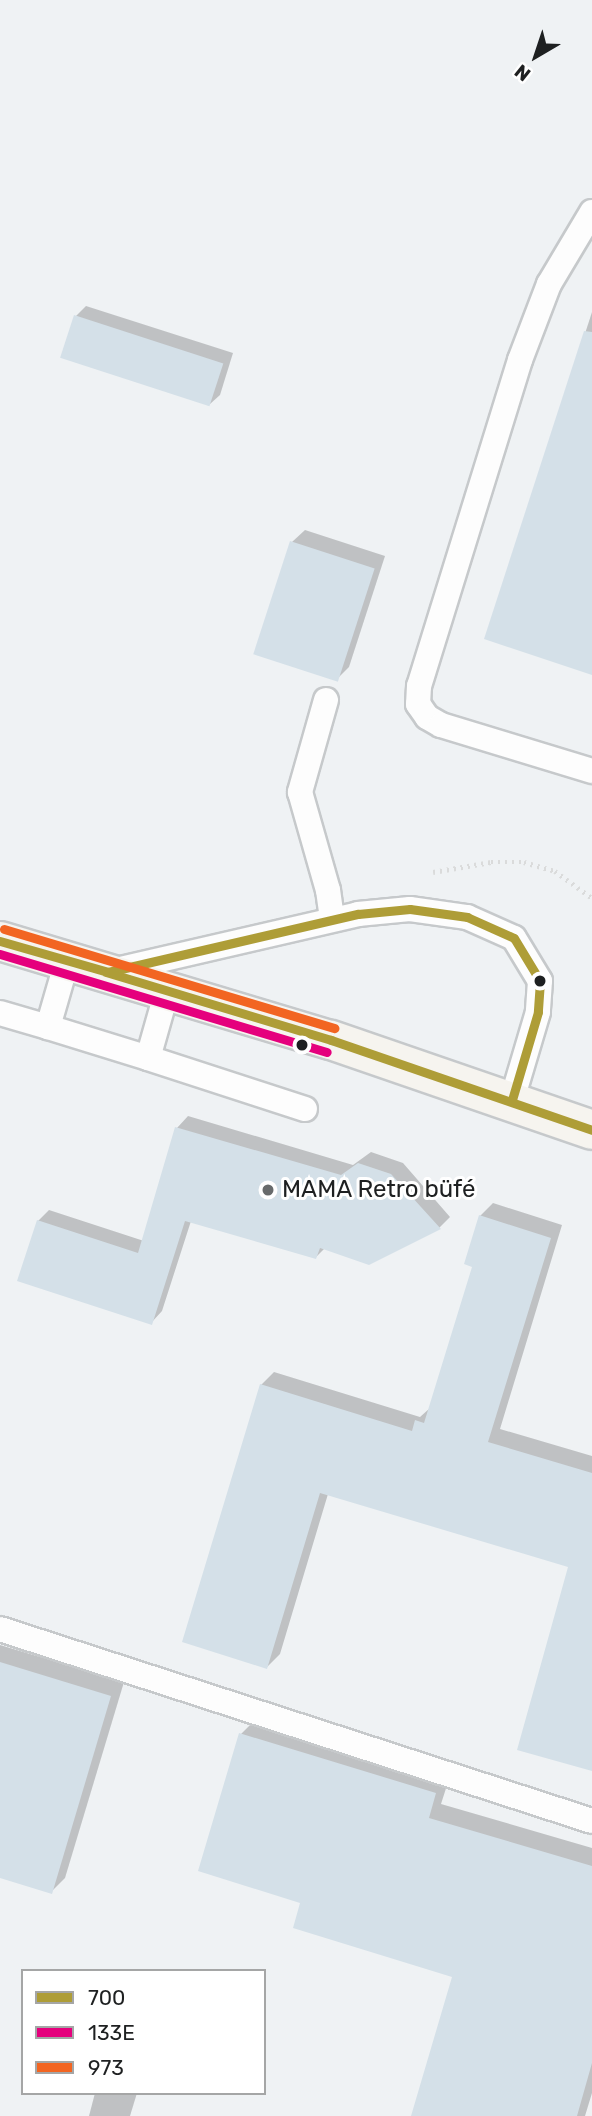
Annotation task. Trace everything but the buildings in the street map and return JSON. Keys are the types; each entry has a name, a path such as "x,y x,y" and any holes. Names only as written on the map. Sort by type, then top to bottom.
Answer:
{"street":[{"path":"0,941 167,990 512,1100 592,1130"}],"lane":[{"path":"592,212 549,284 520,360 419,686 418,704 427,718 441,725 592,771"},
{"path":"326,700 300,792 328,890 332,919"},
{"path":"108,972 332,919 410,909 467,917 514,939 540,981 538,1012 512,1100"},
{"path":"48,1027 67,961"},
{"path":"148,1058 167,990"},
{"path":"0,1013 305,1109"},
{"path":"0,1629 592,1821"}],"transit line":[{"name":"700","path":"0,941 108,972 358,914 410,909 467,917 514,938 540,981 538,1012 512,1100"},
{"name":"973","path":"4,929 335,1028"},
{"name":"133E","path":"0,954 327,1052"},
{"name":"700","path":"106,972 331,1040 592,1130"}],"place":[{"name":"MAMA Retro büfé","path":"268,1190"}]}
